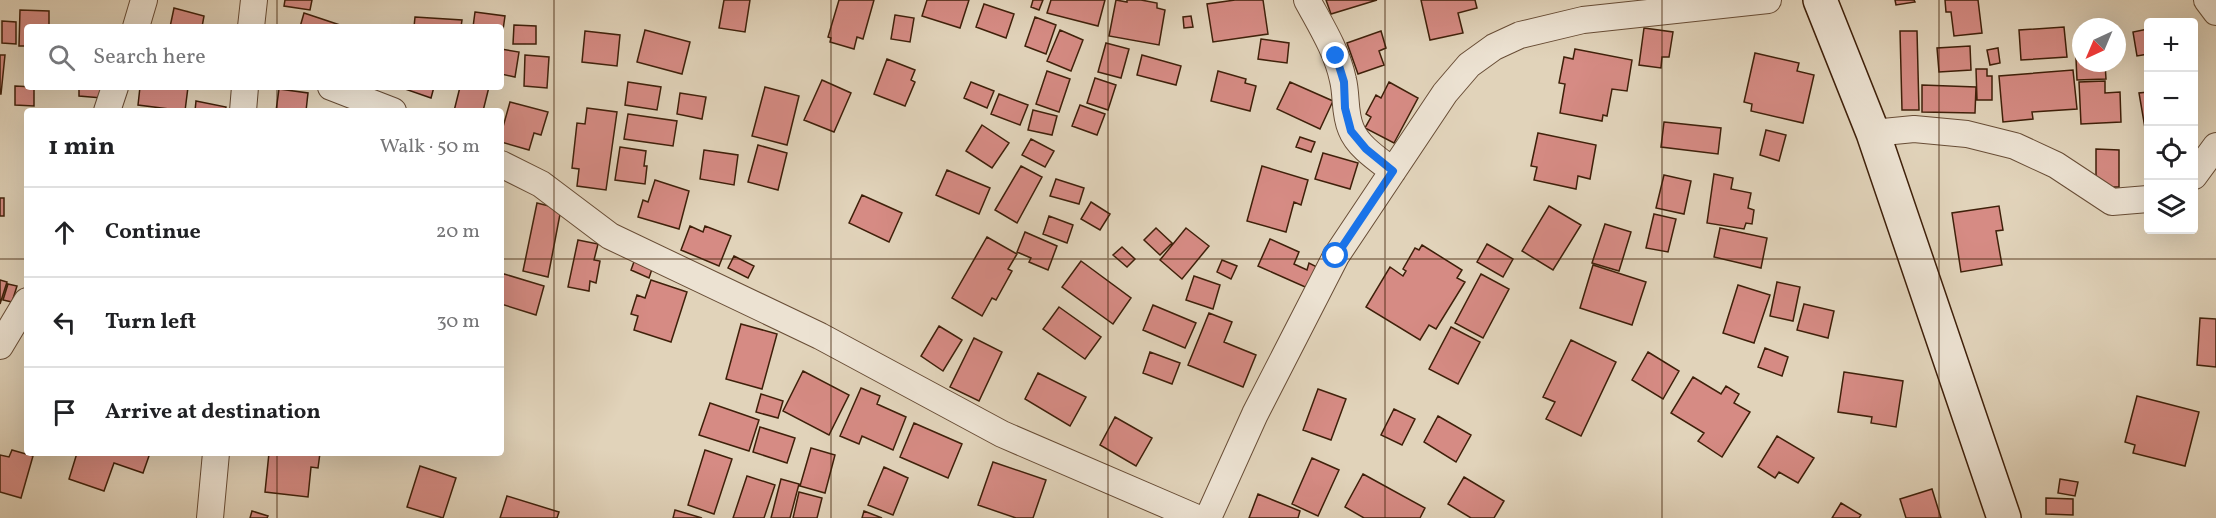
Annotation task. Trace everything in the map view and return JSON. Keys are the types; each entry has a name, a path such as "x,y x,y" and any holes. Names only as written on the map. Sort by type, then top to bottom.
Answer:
{"street":[{"path":"137,24 144,0"},
{"path":"250,24 254,0"},
{"path":"1307,0 1336,56 1344,82 1345,108 1351,131 1366,149 1393,171"},
{"path":"1208,518 1255,414 1336,256 1445,93 1469,65 1520,35 1583,20 1768,0"},
{"path":"1820,0 1873,133 2004,518"},
{"path":"2207,0 2216,12"},
{"path":"108,108 114,90"},
{"path":"243,108 245,90"},
{"path":"339,90 385,108"},
{"path":"1873,133 1914,129 1967,134 2015,146 2056,165 2112,202 2144,200"},
{"path":"2198,169 2216,146"},
{"path":"504,166 541,184 565,200 583,218 610,236 820,336 1002,434 1197,518"},
{"path":"0,346 24,306"},
{"path":"210,518 216,456"}],"building":[{"path":"285,0 312,0 310,10 284,6"},
{"path":"724,0 750,0 745,32 719,28"},
{"path":"839,0 874,0 863,39 857,37 854,49 830,42 831,38 828,37"},
{"path":"927,0 969,0 960,28 922,16"},
{"path":"1033,0 1043,0 1039,10 1031,7"},
{"path":"1051,0 1105,0 1098,26 1047,13"},
{"path":"1116,0 1127,2 1127,0 1141,0 1157,3 1157,8 1165,10 1159,45 1109,36"},
{"path":"1235,0 1263,0 1268,34 1213,42 1207,4"},
{"path":"1326,0 1377,0 1331,14"},
{"path":"1421,0 1475,0 1477,8 1458,13 1463,33 1430,40"},
{"path":"1895,0 1914,0 1915,2 1896,5"},
{"path":"1945,0 1978,0 1982,33 1954,36 1951,12 1946,12"},
{"path":"984,4 1014,14 1006,38 976,27"},
{"path":"174,8 204,16 203,24 171,24"},
{"path":"20,10 49,11 49,24 24,24 24,46 19,46"},
{"path":"475,12 505,16 504,24 473,24"},
{"path":"304,13 337,24 301,24"},
{"path":"895,15 914,18 910,42 891,39"},
{"path":"1191,16 1193,27 1184,28 1183,17"},
{"path":"415,17 462,20 461,24 414,24"},
{"path":"1035,17 1056,25 1046,54 1025,46"},
{"path":"2,21 16,22 16,44 2,43"},
{"path":"514,25 536,26 536,44 513,44"},
{"path":"2064,27 2067,57 2021,60 2019,30"},
{"path":"1644,28 1673,32 1669,57 1662,57 1661,68 1639,65"},
{"path":"645,30 690,42 682,74 637,62"},
{"path":"1060,30 1083,40 1071,71 1047,61"},
{"path":"2144,30 2144,55 2137,56 2133,32"},
{"path":"585,31 620,35 617,66 582,62"},
{"path":"1381,31 1386,48 1379,51 1384,65 1358,74 1347,43"},
{"path":"1900,31 1917,31 1919,110 1902,110"},
{"path":"1261,39 1289,43 1287,63 1258,59"},
{"path":"1106,43 1129,49 1121,78 1098,72"},
{"path":"1970,46 1971,70 1939,72 1937,48"},
{"path":"1998,48 2000,63 1990,65 1987,50"},
{"path":"1575,49 1632,60 1627,91 1612,89 1607,116 1603,115 1602,121 1560,113 1565,84 1559,83 1564,57 1573,59"},
{"path":"504,50 519,52 515,77 504,75"},
{"path":"1755,53 1799,63 1797,71 1814,75 1803,123 1751,111 1752,104 1744,102"},
{"path":"0,55 5,55 1,94 0,94"},
{"path":"525,55 549,57 547,88 524,86"},
{"path":"1142,55 1181,66 1176,85 1137,75"},
{"path":"887,59 915,70 911,80 915,82 905,106 874,94"},
{"path":"1976,69 1987,69 1987,76 1992,76 1992,100 1977,100"},
{"path":"2072,70 2077,109 2032,112 2033,119 2003,122 1999,76"},
{"path":"1047,71 1070,79 1059,112 1036,104"},
{"path":"1218,71 1246,79 1245,83 1256,86 1250,111 1211,101"},
{"path":"2077,72 2106,72 2106,79 2077,80"},
{"path":"1095,78 1116,85 1108,110 1087,103"},
{"path":"822,80 851,93 834,132 804,120"},
{"path":"2105,81 2105,93 2120,92 2121,122 2081,124 2079,82"},
{"path":"628,82 661,87 657,110 625,105"},
{"path":"971,82 994,91 987,108 964,98"},
{"path":"1290,82 1333,101 1320,129 1277,109"},
{"path":"1389,82 1418,98 1394,143 1365,128 1371,117 1366,114 1376,95 1381,98"},
{"path":"1922,85 1976,87 1975,113 1922,112"},
{"path":"15,86 24,86 24,90 34,90 34,106 15,105"},
{"path":"765,87 799,96 787,145 752,136"},
{"path":"79,90 103,90 102,98 79,96"},
{"path":"140,90 188,90 185,108 138,105"},
{"path":"279,90 308,93 306,108 276,108"},
{"path":"408,90 433,90 431,98"},
{"path":"459,90 488,90 484,108 455,108"},
{"path":"2144,92 2144,122 2139,93"},
{"path":"680,93 706,97 702,119 677,114"},
{"path":"999,94 1028,105 1020,125 991,114"},
{"path":"196,101 226,107 226,108 195,108"},
{"path":"510,102 548,112 541,135 534,133 529,150 504,143 504,123"},
{"path":"1080,105 1105,114 1097,135 1072,126"},
{"path":"587,108 617,112 606,190 577,186 579,169 572,168 577,123 585,124"},
{"path":"1033,110 1057,116 1052,135 1028,130"},
{"path":"628,114 677,121 673,146 624,139"},
{"path":"1664,122 1721,128 1718,154 1661,147"},
{"path":"982,125 1009,143 992,168 966,151"},
{"path":"1766,130 1786,135 1779,161 1760,155"},
{"path":"1538,133 1596,145 1590,179 1578,176 1576,189 1534,180 1537,167 1531,166"},
{"path":"1300,137 1315,142 1311,152 1296,147"},
{"path":"1031,139 1054,151 1045,167 1022,155"},
{"path":"758,145 787,153 778,190 748,182"},
{"path":"620,147 646,151 645,184 615,180"},
{"path":"2096,149 2119,150 2119,187 2096,187"},
{"path":"704,150 738,155 734,185 700,179"},
{"path":"1323,153 1358,163 1350,189 1315,179"},
{"path":"1021,166 1042,177 1017,223 995,210"},
{"path":"1262,166 1308,180 1301,205 1294,202 1286,232 1247,221"},
{"path":"947,170 990,188 979,214 936,195"},
{"path":"1714,174 1733,178 1731,189 1751,193 1748,208 1754,210 1752,224 1746,223 1744,229 1707,223"},
{"path":"1664,175 1691,181 1684,214 1656,208"},
{"path":"1056,179 1084,188 1079,204 1050,196"},
{"path":"655,180 689,191 679,229 638,217 643,200 648,202"},
{"path":"862,195 902,213 889,242 849,223"},
{"path":"0,198 4,198 4,216 0,216"},
{"path":"1091,202 1110,214 1100,230 1081,219"},
{"path":"537,203 561,209 548,277 523,271"},
{"path":"1549,206 1581,225 1553,270 1522,251"},
{"path":"1999,206 2003,230 1996,231 2002,265 1961,272 1952,213"},
{"path":"1654,214 1676,219 1668,252 1646,248"},
{"path":"1049,216 1073,225 1067,243 1043,234"},
{"path":"1605,224 1631,232 1619,271 1592,263"},
{"path":"690,226 703,232 705,226 731,236 719,266 681,250"},
{"path":"1156,228 1172,243 1160,255 1144,240"},
{"path":"1186,228 1209,246 1182,279 1160,260"},
{"path":"1720,228 1767,238 1761,268 1714,257"},
{"path":"1025,232 1057,246 1048,270 1029,262 1031,258 1017,252"},
{"path":"987,237 1017,254 1008,269 1012,271 996,300 992,298 982,316 952,298"},
{"path":"1270,239 1299,252 1294,264 1307,270 1309,263 1321,269 1312,290 1258,266"},
{"path":"578,240 598,244 594,260 600,261 596,283 590,281 589,291 568,287"},
{"path":"1487,244 1513,259 1503,277 1477,262"},
{"path":"1422,245 1462,270 1457,278 1465,282 1436,329 1429,325 1420,340 1366,307 1390,267 1403,276 1406,271 1403,269 1415,248 1419,250"},
{"path":"1122,247 1135,259 1127,267 1113,255"},
{"path":"734,256 754,266 748,278 728,268"},
{"path":"635,259 653,266 649,278 631,270"},
{"path":"1222,260 1237,266 1231,279 1217,272"},
{"path":"1081,261 1131,298 1113,324 1062,287"},
{"path":"1593,265 1646,282 1632,325 1580,308"},
{"path":"504,274 544,286 536,315 504,305"},
{"path":"1481,274 1509,289 1483,338 1455,323"},
{"path":"1194,276 1220,285 1213,309 1186,300"},
{"path":"0,280 7,282 0,304"},
{"path":"651,280 687,292 671,342 634,330 638,316 631,314 637,295 645,298"},
{"path":"1777,282 1800,287 1793,321 1770,316"},
{"path":"8,284 17,286 12,302 3,300"},
{"path":"1738,285 1770,295 1754,343 1723,333"},
{"path":"1804,304 1834,311 1828,338 1797,330"},
{"path":"1153,305 1196,323 1185,348 1143,330"},
{"path":"1059,307 1101,337 1085,359 1043,329"},
{"path":"1209,313 1232,322 1224,342 1256,355 1243,387 1188,365"},
{"path":"2200,318 2216,319 2216,367 2197,365"},
{"path":"741,324 777,334 762,389 726,379"},
{"path":"939,326 962,340 943,371 921,356"},
{"path":"1451,327 1480,342 1458,384 1429,369"},
{"path":"974,338 1002,352 979,401 950,387"},
{"path":"1571,340 1616,362 1581,436 1546,419 1555,402 1543,397"},
{"path":"1765,348 1788,357 1782,376 1758,367"},
{"path":"1150,352 1180,363 1172,384 1143,373"},
{"path":"1648,352 1679,371 1663,399 1632,380"},
{"path":"803,371 849,395 829,435 783,411"},
{"path":"1844,372 1903,381 1896,427 1871,423 1872,417 1838,412"},
{"path":"1038,373 1086,397 1070,426 1025,399"},
{"path":"1693,377 1721,394 1726,386 1739,394 1734,403 1750,412 1722,457 1698,441 1704,433 1671,413"},
{"path":"861,388 880,396 877,404 906,417 893,450 862,436 859,444 840,436"},
{"path":"1318,389 1346,399 1331,440 1303,430"},
{"path":"761,394 783,401 778,418 756,412"},
{"path":"2137,396 2199,412 2185,466 2133,453 2135,445 2125,442"},
{"path":"710,403 759,420 749,451 699,435"},
{"path":"1394,409 1415,419 1402,445 1381,435"},
{"path":"1438,416 1471,435 1456,462 1424,442"},
{"path":"1115,417 1152,438 1136,466 1100,445"},
{"path":"914,423 962,444 948,478 900,457"},
{"path":"760,427 795,438 787,463 753,452"},
{"path":"1777,436 1814,458 1798,483 1779,472 1775,478 1758,467"},
{"path":"811,448 835,455 825,493 800,486"},
{"path":"12,450 24,453 24,456 33,456 21,498 0,492 0,455 9,457"},
{"path":"705,450 732,459 714,514 688,505"},
{"path":"76,456 149,456 143,473 114,463 104,491 69,479"},
{"path":"269,456 320,456 318,468 311,467 308,497 265,492"},
{"path":"1312,458 1339,470 1318,516 1292,504"},
{"path":"993,462 1046,480 1033,518 1016,518 978,505"},
{"path":"420,466 456,478 443,518 407,507"},
{"path":"884,467 908,478 893,515 868,505"},
{"path":"1363,474 1425,508 1420,518 1364,518 1345,507"},
{"path":"747,476 775,485 764,518 733,518"},
{"path":"1464,477 1504,501 1494,518 1471,518 1448,504"},
{"path":"781,479 799,484 790,518 771,518"},
{"path":"2060,479 2078,482 2075,496 2058,493"},
{"path":"1932,489 1941,518 1906,518 1900,499"},
{"path":"799,492 822,498 817,518 793,518"},
{"path":"1258,494 1300,511 1298,518 1249,518"},
{"path":"507,496 559,512 557,518 500,518"},
{"path":"2046,498 2073,499 2073,515 2046,514"},
{"path":"1841,503 1861,515 1859,518 1832,518"},
{"path":"675,510 702,518 673,518"},
{"path":"252,511 268,516 267,518 250,518"},
{"path":"864,511 882,518 862,518"}],"route":[{"path":"1336,56 1344,82 1345,108 1351,131 1366,149 1393,171 1336,256"}]}
